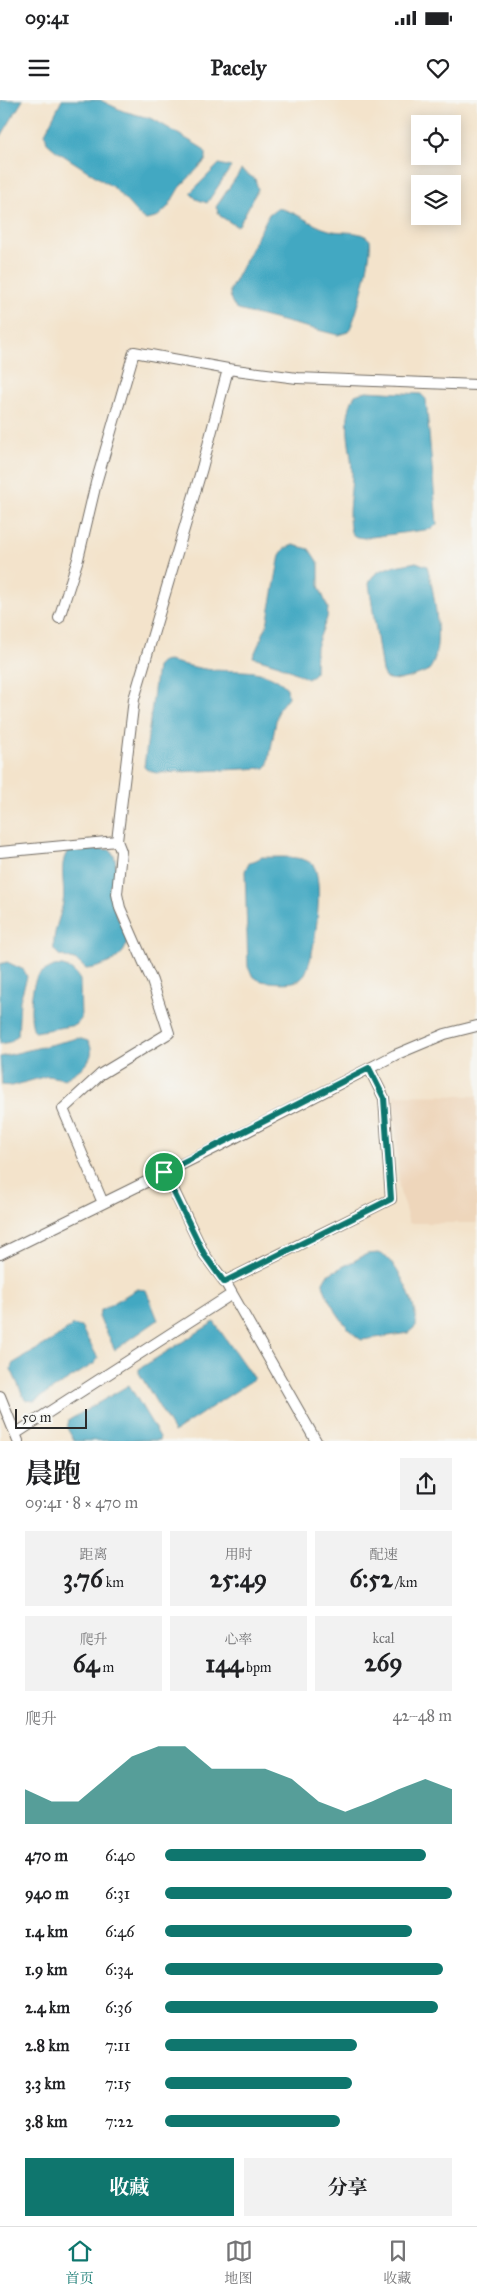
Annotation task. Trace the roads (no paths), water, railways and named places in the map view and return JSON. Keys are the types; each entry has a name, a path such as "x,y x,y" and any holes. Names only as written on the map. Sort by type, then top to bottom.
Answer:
{"street":[{"path":"59,618 78,559 96,483 134,352 228,369 319,380 477,385"},
{"path":"104,1202 63,1109 101,1074 169,1034 152,981 120,908 117,894 121,851 117,840 134,698 202,468 228,369"},
{"path":"0,852 117,840"},
{"path":"0,1254 369,1068 437,1037 477,1026"},
{"path":"224,1282 391,1199 384,1098 369,1068"},
{"path":"164,1172 204,1254 232,1294 316,1441"},
{"path":"0,1396 17,1437 232,1294"}],"water":[{"path":"0,100 23,100 0,138"},
{"path":"62,100 100,100 123,111 153,119 202,148 206,153 206,160 179,188 168,207 156,218 146,220 114,188 47,143 45,133"},
{"path":"219,164 231,167 207,203 196,199 190,193"},
{"path":"241,170 255,179 258,189 239,225 236,226 220,216 216,207"},
{"path":"277,208 291,212 322,228 361,234 370,240 369,258 363,287 348,332 338,335 238,310 232,303 230,290 269,214"},
{"path":"366,391 421,394 426,399 437,524 432,529 364,538 355,536 351,532 349,510 352,464 347,424 355,395"},
{"path":"293,545 309,549 319,564 319,586 328,608 327,618 316,647 315,673 308,679 279,665 253,657 267,625 280,555 284,549"},
{"path":"416,562 427,566 433,590 437,636 433,662 428,671 412,677 396,680 385,678 382,671 369,584 372,578 381,570"},
{"path":"168,661 197,668 262,674 279,681 287,688 288,697 278,710 268,765 265,768 156,773 144,767 157,667 162,662"},
{"path":"110,850 116,861 112,899 115,912 127,940 122,954 116,959 101,966 86,969 77,961 59,955 54,950 55,932 64,897 63,864 67,852"},
{"path":"262,857 302,859 313,865 317,873 318,904 314,942 306,972 301,979 294,982 278,983 260,980 254,977 248,967 245,871 248,864"},
{"path":"7,962 24,970 27,977 20,1000 18,1035 10,1042 0,1044 0,964"},
{"path":"54,966 62,966 69,969 80,980 81,1019 76,1025 35,1032 31,1013 35,982 40,974"},
{"path":"78,1038 88,1041 91,1053 86,1064 70,1076 65,1079 47,1076 12,1086 2,1085 0,1057"},
{"path":"379,1253 393,1264 405,1285 414,1307 416,1326 408,1333 362,1340 350,1331 344,1323 327,1296 323,1282 327,1275 367,1254"},
{"path":"137,1289 146,1290 158,1320 115,1350 99,1317 100,1311"},
{"path":"214,1322 254,1379 174,1432 139,1373 139,1369"},
{"path":"73,1325 81,1327 98,1358 95,1363 34,1401 25,1400 11,1369 12,1364 59,1336"},
{"path":"129,1385 160,1437 159,1440 74,1441 67,1428 69,1420"}]}
